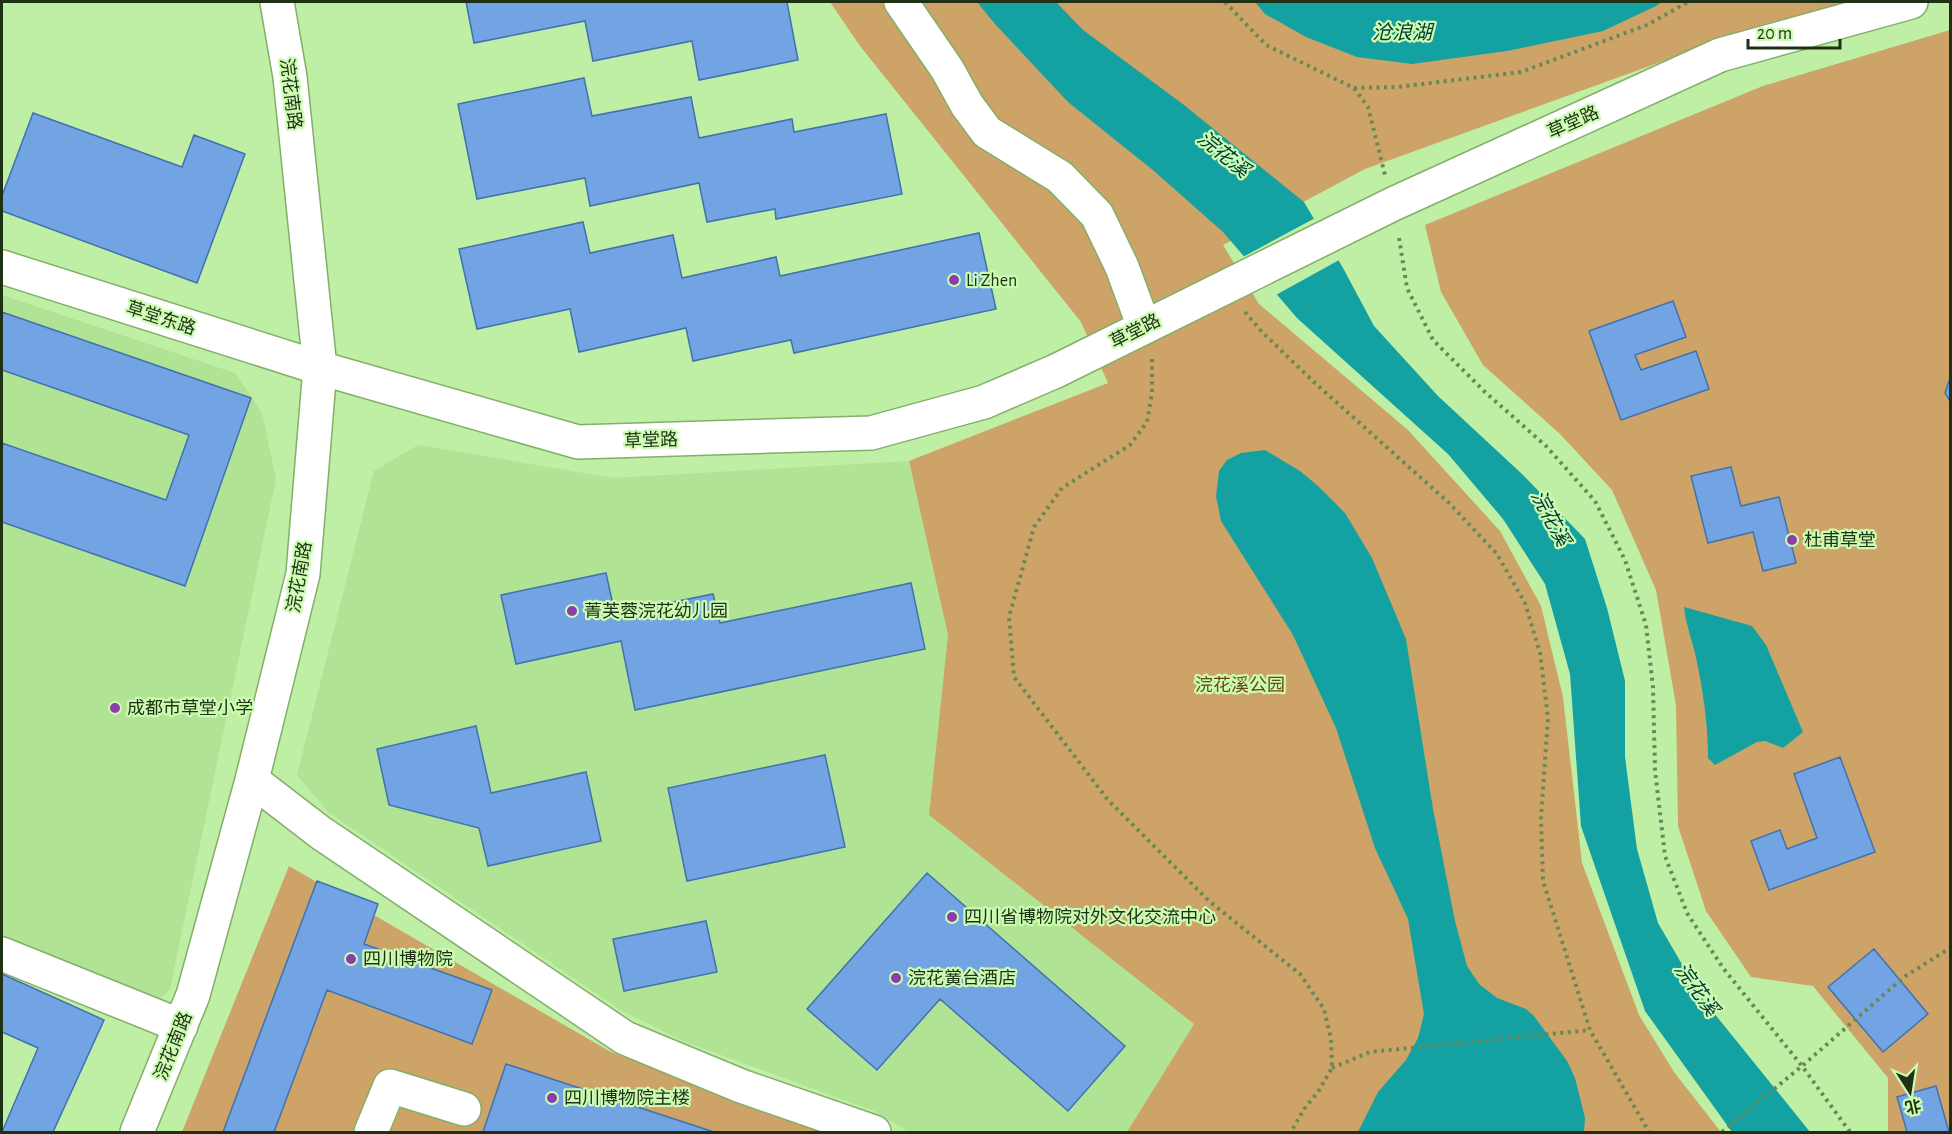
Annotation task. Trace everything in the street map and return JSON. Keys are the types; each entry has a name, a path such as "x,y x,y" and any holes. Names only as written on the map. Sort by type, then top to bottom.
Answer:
{"street":[{"name":"浣花南路","path":"137,1132 193,995 252,780 303,574 320,368 290,77 277,2"},
{"path":"901,2 987,132 1060,177 1097,215 1122,267 1144,327"},
{"name":"草堂路","path":"320,368 578,442 871,432 984,402 1056,371 1356,221 1720,55 1911,2"},
{"name":"草堂东路","path":"2,267 320,368"},
{"path":"252,780 321,833 625,1038 741,1086 874,1132"},
{"path":"2,954 181,1026"},
{"path":"371,1132 390,1086 464,1108"}],"path":[{"path":"1225,2 1266,45 1354,88 1398,87 1521,72 1647,25 1688,2"},
{"path":"1354,88 1368,107 1393,204 1407,288 1433,340 1485,392 1546,446 1595,501 1625,560 1646,626 1653,687 1655,770 1665,856 1687,913 1723,968 1802,1066 1850,1132"},
{"path":"1228,284 1262,332 1317,385 1449,503 1497,554 1525,603 1540,653 1548,718 1541,819 1544,881 1590,1030 1649,1132"},
{"path":"1144,327 1151,351 1152,393 1147,422 1130,445 1062,489 1034,527 1009,617 1014,677 1108,800 1209,901 1300,974 1324,1009 1331,1039 1332,1068 1318,1092 1304,1108 1291,1132"},
{"path":"1722,1132 1904,977 1950,948"},
{"path":"1332,1068 1370,1052 1590,1030"}],"shaded area":[{"name":"成都市草堂小学","path":"2,295 235,373 262,413 276,479 170,989 156,1003 2,937"},
{"path":"418,445 613,478 909,461 948,635 929,815 1194,1024 1127,1132 909,1132 874,1111 683,1041 622,1011 328,812 297,775 374,471"}],"green space":[{"name":"浣花溪公园","path":"830,2 1853,2 1691,51 1365,169 1223,245 1259,304 1408,430 1500,531 1541,606 1563,697 1582,863 1639,1015 1674,1072 1721,1132 1127,1132 1194,1024 929,815 948,635 909,461 1108,383 1081,322 860,46"},
{"name":"杜甫草堂","path":"1950,30 1950,1132 1888,1132 1888,1078 1813,986 1751,977 1706,911 1678,826 1676,705 1656,590 1612,490 1560,434 1483,365 1441,292 1425,225 1763,86"},
{"name":"四川博物院","path":"289,866 611,1052 829,1132 182,1132"}],"water":[{"name":"浣花溪","path":"977,2 1056,2 1083,30 1184,105 1304,202 1374,326 1438,396 1523,475 1585,539 1607,608 1625,681 1625,757 1637,849 1658,923 1701,997 1810,1132 1732,1132 1645,1011 1581,826 1570,674 1545,584 1503,519 1448,454 1297,318 1223,232 1154,171 1068,102"},
{"name":"沧浪湖","path":"1255,2 1662,2 1603,31 1507,51 1412,64 1357,57 1306,37 1265,14"},
{"path":"1265,450 1300,471 1345,513 1372,558 1406,639 1433,809 1455,921 1467,966 1479,984 1497,998 1526,1009 1534,1016 1567,1061 1575,1078 1585,1118 1584,1132 1358,1132 1378,1092 1406,1060 1418,1038 1424,1014 1408,919 1375,848 1336,728 1293,635 1221,521 1216,496 1219,471 1227,460 1241,453"},
{"path":"1684,607 1752,626 1766,645 1803,732 1783,748 1765,741 1757,742 1715,765 1708,758 1703,695"}],"pier":[{"path":"1317,217 1341,259 1274,296 1241,258"}],"building":[{"path":"466,2 787,2 798,60 699,80 692,41 593,61 585,21 474,43"},
{"path":"584,78 592,116 691,97 699,138 792,119 794,132 886,114 902,194 776,219 775,209 707,222 699,183 590,206 585,178 477,199 458,104"},
{"path":"33,113 182,167 194,135 245,154 197,283 2,211 2,196"},
{"path":"583,222 590,253 673,235 682,278 776,257 780,276 979,233 996,309 794,353 791,340 693,361 686,328 579,352 570,309 477,329 459,249"},
{"path":"1673,301 1686,337 1635,355 1641,370 1696,351 1709,389 1621,420 1589,331"},
{"path":"2,312 251,398 185,586 2,522 2,443 166,500 189,435 2,370"},
{"path":"1950,378 1950,401 1945,393"},
{"path":"1731,467 1741,506 1779,497 1796,563 1763,571 1753,532 1708,543 1691,476"},
{"path":"606,573 615,614 713,594 720,623 911,583 925,649 635,710 621,641 516,664 501,595"},
{"path":"476,726 491,793 586,772 601,841 488,866 479,828 389,805 377,749"},
{"path":"825,755 845,847 687,881 668,788"},
{"path":"1840,757 1875,852 1769,890 1751,841 1780,830 1787,849 1817,838 1794,774"},
{"path":"927,873 1125,1046 1068,1111 940,999 877,1070 807,1009"},
{"path":"317,881 378,904 364,944 492,990 472,1044 327,990 274,1132 223,1132"},
{"path":"706,921 717,972 624,991 613,939"},
{"path":"1874,949 1928,1014 1883,1052 1828,987"},
{"path":"2,974 104,1020 53,1132 2,1132 38,1048 2,1032"},
{"name":"四川博物院主楼","path":"506,1064 714,1132 483,1132"},
{"path":"1936,1086 1949,1132 1907,1132 1897,1097"}],"place":[{"name":"Li Zhen","path":"954,280"},
{"name":"杜甫草堂","path":"1792,540"},
{"name":"菁芙蓉浣花幼儿园","path":"572,611"},
{"name":"成都市草堂小学","path":"115,708"},
{"name":"四川省博物院对外文化交流中心","path":"952,917"},
{"name":"四川博物院","path":"351,959"},
{"name":"浣花黉台酒店","path":"896,978"},
{"name":"四川博物院主楼","path":"552,1098"}]}
